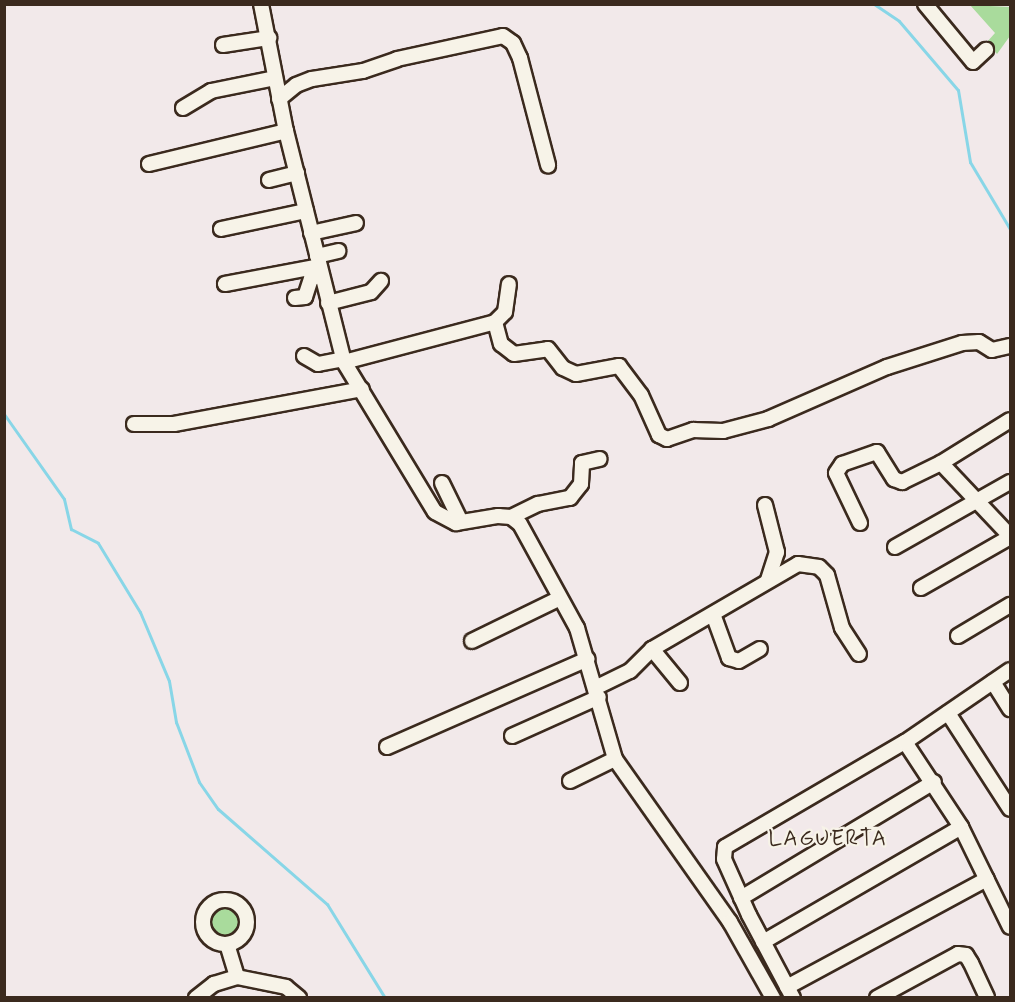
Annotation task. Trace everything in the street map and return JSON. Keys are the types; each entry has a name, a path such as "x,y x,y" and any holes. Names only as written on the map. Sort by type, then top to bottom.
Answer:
{"street":[{"path":"261,4 270,38 275,78 286,131 344,360 435,512 446,521 461,522 511,517 538,504 570,498 581,484 582,463 600,459"},
{"path":"925,4 973,62 986,50"},
{"path":"279,99 296,85 312,78 363,71 397,59 503,36 513,43 520,58 548,165"},
{"path":"223,45 270,38"},
{"path":"183,108 211,91 275,78"},
{"path":"148,164 286,131"},
{"path":"269,180 297,173"},
{"path":"221,229 306,211"},
{"path":"311,233 356,224"},
{"path":"295,298 305,297 319,265 338,251"},
{"path":"225,284 319,265"},
{"path":"328,303 371,292 381,281"},
{"path":"304,356 318,364 344,360 495,322 505,312 509,284"},
{"path":"495,322 501,344 514,354 548,349 563,368 576,374 620,366 641,395 659,435 667,439 693,430 723,431 768,419 887,367 962,343 979,342 992,350 1011,346"},
{"path":"134,424 174,424 362,389"},
{"path":"860,523 836,474 842,464 877,452 894,479 902,482 941,463 1011,420"},
{"path":"921,588 1011,536 941,463"},
{"path":"895,547 1011,482"},
{"path":"442,483 461,522"},
{"path":"765,505 777,552 767,582"},
{"path":"511,517 520,524 558,599 577,628 598,692 615,759 730,922 773,998"},
{"path":"512,736 598,692 630,671 652,649 798,564 819,567 827,575 842,628 859,654"},
{"path":"472,641 558,599"},
{"path":"958,636 1011,605"},
{"path":"713,614 729,658 739,661 760,649"},
{"path":"652,649 680,683"},
{"path":"387,747 587,659"},
{"path":"987,879 790,992 741,898 724,859 725,847 905,742 1011,670"},
{"path":"993,682 1011,709"},
{"path":"948,713 1011,809"},
{"path":"905,742 934,782 962,827 1011,927"},
{"path":"570,781 615,759"},
{"path":"741,898 934,782"},
{"path":"763,942 962,827"},
{"path":"227,944 237,977"},
{"path":"877,998 958,954 966,955 972,963 987,998"},
{"path":"196,998 214,984 237,977 286,987 299,998"}],"green space":[{"path":"970,5 1010,7 1010,36 997,54 987,42 995,33"},
{"path":"225,905 237,910 242,922 237,934 225,939 213,934 208,922 213,910"}],"waterway":[{"path":"874,4 899,21 958,90 970,162 1010,229"},
{"path":"4,414 64,499 71,529 98,543 140,612 169,681 176,722 199,782 218,809 327,904 385,998"}],"district":[{"name":"LAGUERTA","path":"828,840"}]}
